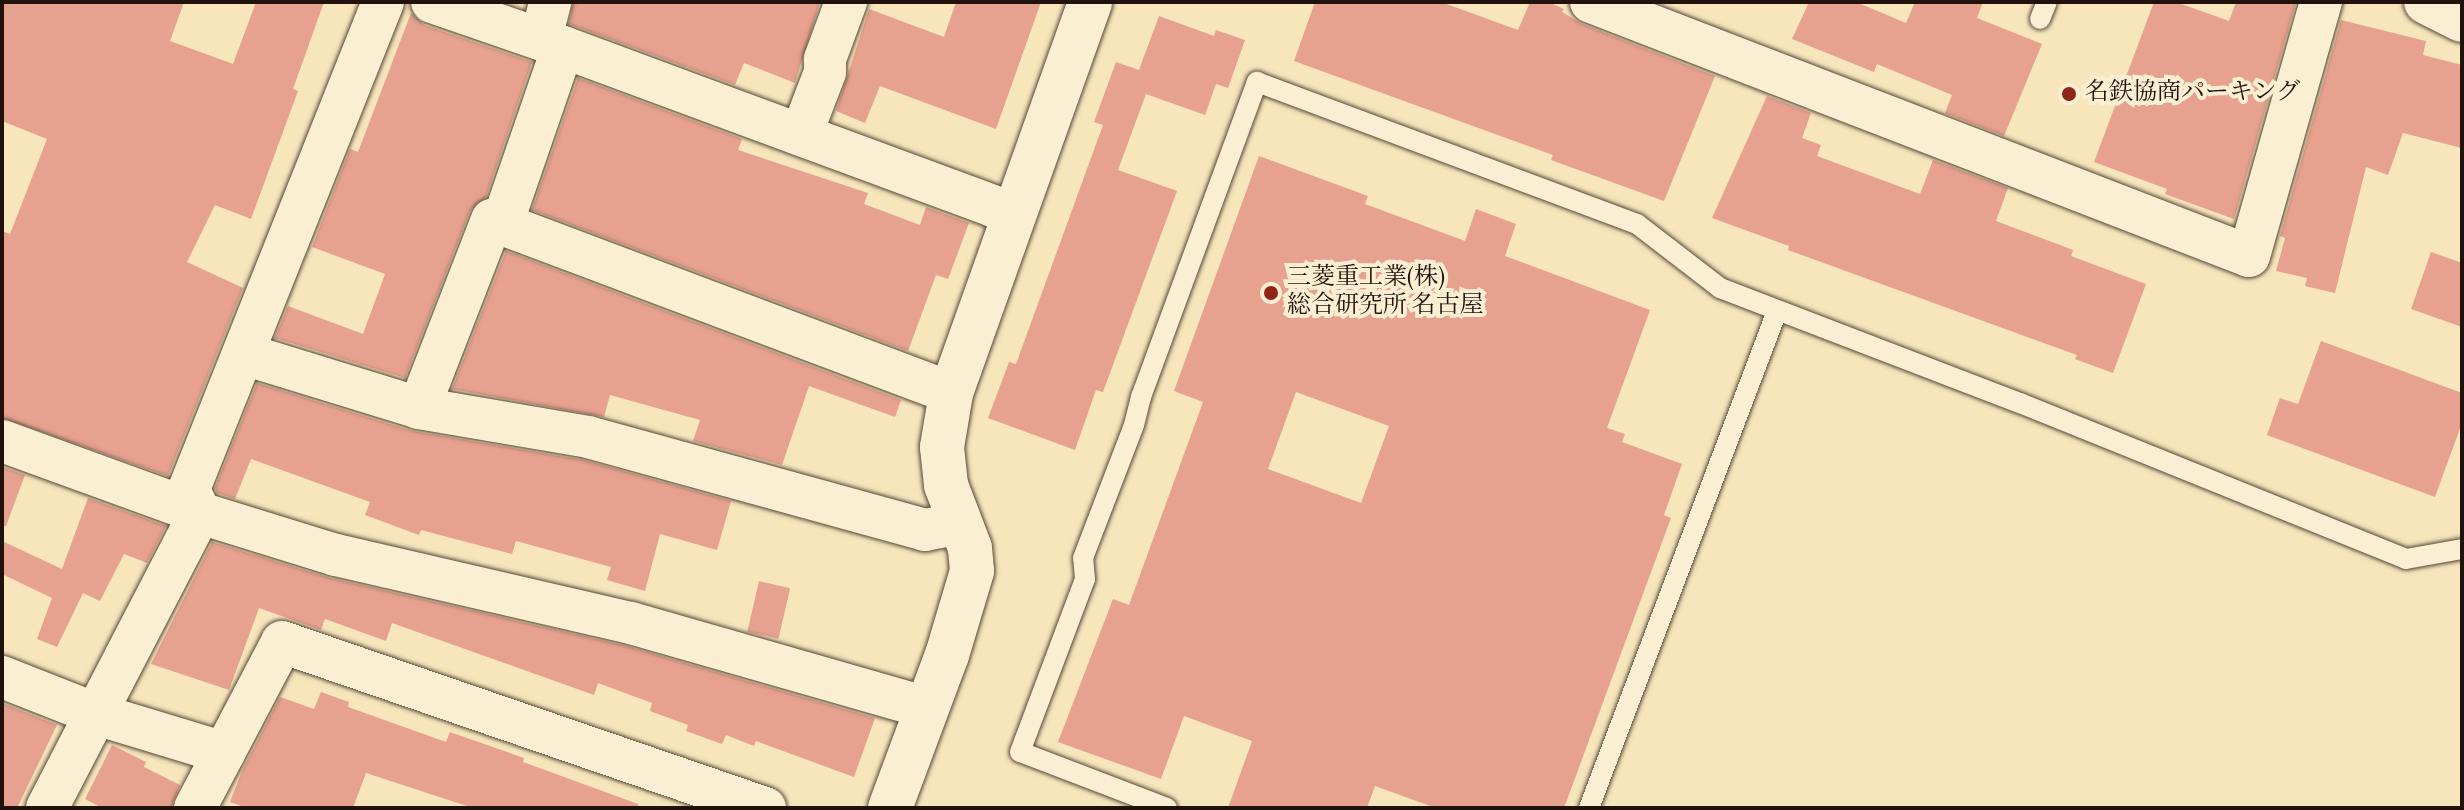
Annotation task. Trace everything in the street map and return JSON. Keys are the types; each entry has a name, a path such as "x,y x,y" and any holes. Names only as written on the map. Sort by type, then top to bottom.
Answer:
{"street":[{"path":"200,513 189,489 383,2"},
{"path":"432,2 552,29 801,135 1014,214"},
{"path":"801,135 825,72 825,59 846,2"},
{"path":"890,808 972,571 970,548 946,485 942,447 951,393 1090,2"},
{"path":"1591,2 2249,256 2321,2"},
{"path":"2426,2 2462,20"},
{"path":"502,224 552,29"},
{"path":"419,408 492,220 951,393"},
{"path":"244,354 419,408 588,437 925,530 960,523"},
{"path":"2,441 200,513 336,555 631,623 927,708"},
{"path":"47,808 200,513"},
{"path":"195,808 282,642 760,807"},
{"path":"2,677 96,714 224,753"}],"lane":[{"path":"1167,808 1020,752 1085,579 1083,558 1257,82 1637,224 1720,288 2020,403 2406,559 2462,549"},
{"path":"1589,808 1777,311"}],"building":[{"path":"2,2 184,2 170,41 233,64 256,2 324,2 293,89 298,91 251,219 215,205 187,262 243,288 168,476 2,418 2,231 10,234 47,139 2,121"},
{"path":"573,2 820,2 795,83 744,63 735,85 569,24"},
{"path":"956,2 1041,2 996,129 880,86 865,123 836,111 869,9 944,37"},
{"path":"1315,2 1441,2 1518,30 1530,2 1548,2 1564,9 1562,12 1582,24 1715,76 1664,201 1551,160 1553,155 1294,61"},
{"path":"1809,2 1856,2 1906,23 1915,2 1983,2 1977,18 2042,44 2004,136 1945,113 1952,95 1877,64 1874,72 1792,39"},
{"path":"2154,2 2176,2 2229,21 2236,2 2296,2 2234,219 2165,194 2167,189 2094,162"},
{"path":"411,13 424,25 532,62 486,197 470,211 405,378 275,338 288,306 363,334 385,274 312,247 350,149 358,152"},
{"path":"1159,16 1214,36 1216,30 1245,40 1228,88 1216,84 1205,115 1146,94 1118,170 1177,191 1103,392 1096,390 1075,450 988,418 1009,362 1016,364 1103,125 1094,122 1116,62 1139,70"},
{"path":"2341,20 2426,41 2423,55 2462,65 2462,148 2403,133 2388,175 2366,167 2335,293 2305,286 2307,278 2276,271 2285,238 2280,236"},
{"path":"578,78 742,139 738,150 868,193 864,204 920,225 926,207 969,223 948,279 936,275 908,351 532,210"},
{"path":"1767,96 1811,113 1802,138 1821,145 1817,156 1920,194 1933,160 2008,188 1996,221 2073,250 2071,256 2146,284 2113,373 2075,359 2077,355 1788,250 1789,246 1712,218"},
{"path":"1259,156 1368,196 1365,204 1465,241 1476,209 1516,224 1505,256 1650,310 1607,428 1625,434 1622,442 1682,464 1664,515 1671,518 1564,808 1436,808 1375,786 1367,808 1228,808 1252,741 1184,716 1161,779 1058,742 1113,599 1129,605 1203,402 1174,391","holes":["1296,392 1389,426 1361,503 1268,469"]},
{"path":"506,251 901,400 895,417 809,386 782,465 693,441 700,420 610,395 604,417 452,389"},
{"path":"2431,252 2462,263 2462,327 2411,309"},
{"path":"2321,341 2462,393 2462,423 2435,497 2267,435 2280,398 2298,404"},
{"path":"257,383 412,431 583,460 731,501 717,550 660,534 645,591 607,580 611,567 516,541 512,554 421,530 419,535 365,515 370,502 251,459 235,499 217,493 215,488"},
{"path":"2,467 25,475 6,526 2,526"},
{"path":"88,498 166,526 147,563 124,554 100,601 83,593 57,647 37,639 52,598 2,574 2,541 62,569"},
{"path":"212,542 330,578 626,646 875,718 854,777 756,741 754,746 726,735 722,744 686,731 688,725 650,711 652,703 598,683 594,695 392,623 386,641 325,619 321,630 259,608 229,690 151,664"},
{"path":"759,581 790,588 778,639 747,632"},
{"path":"321,692 349,702 348,707 446,742 450,732 524,758 523,762 638,804 638,808 473,808 366,773 353,808 247,808 230,802 242,771 280,697 314,709"},
{"path":"2,703 57,725 17,808 2,808"},
{"path":"112,745 146,762 144,767 180,785 171,808 102,808 85,799"}],"place":[{"name":"名鉄協商パーキング","path":"2069,94"},
{"name":"三菱重工業(株) 総合研究所 名古屋","path":"1271,293"}]}
